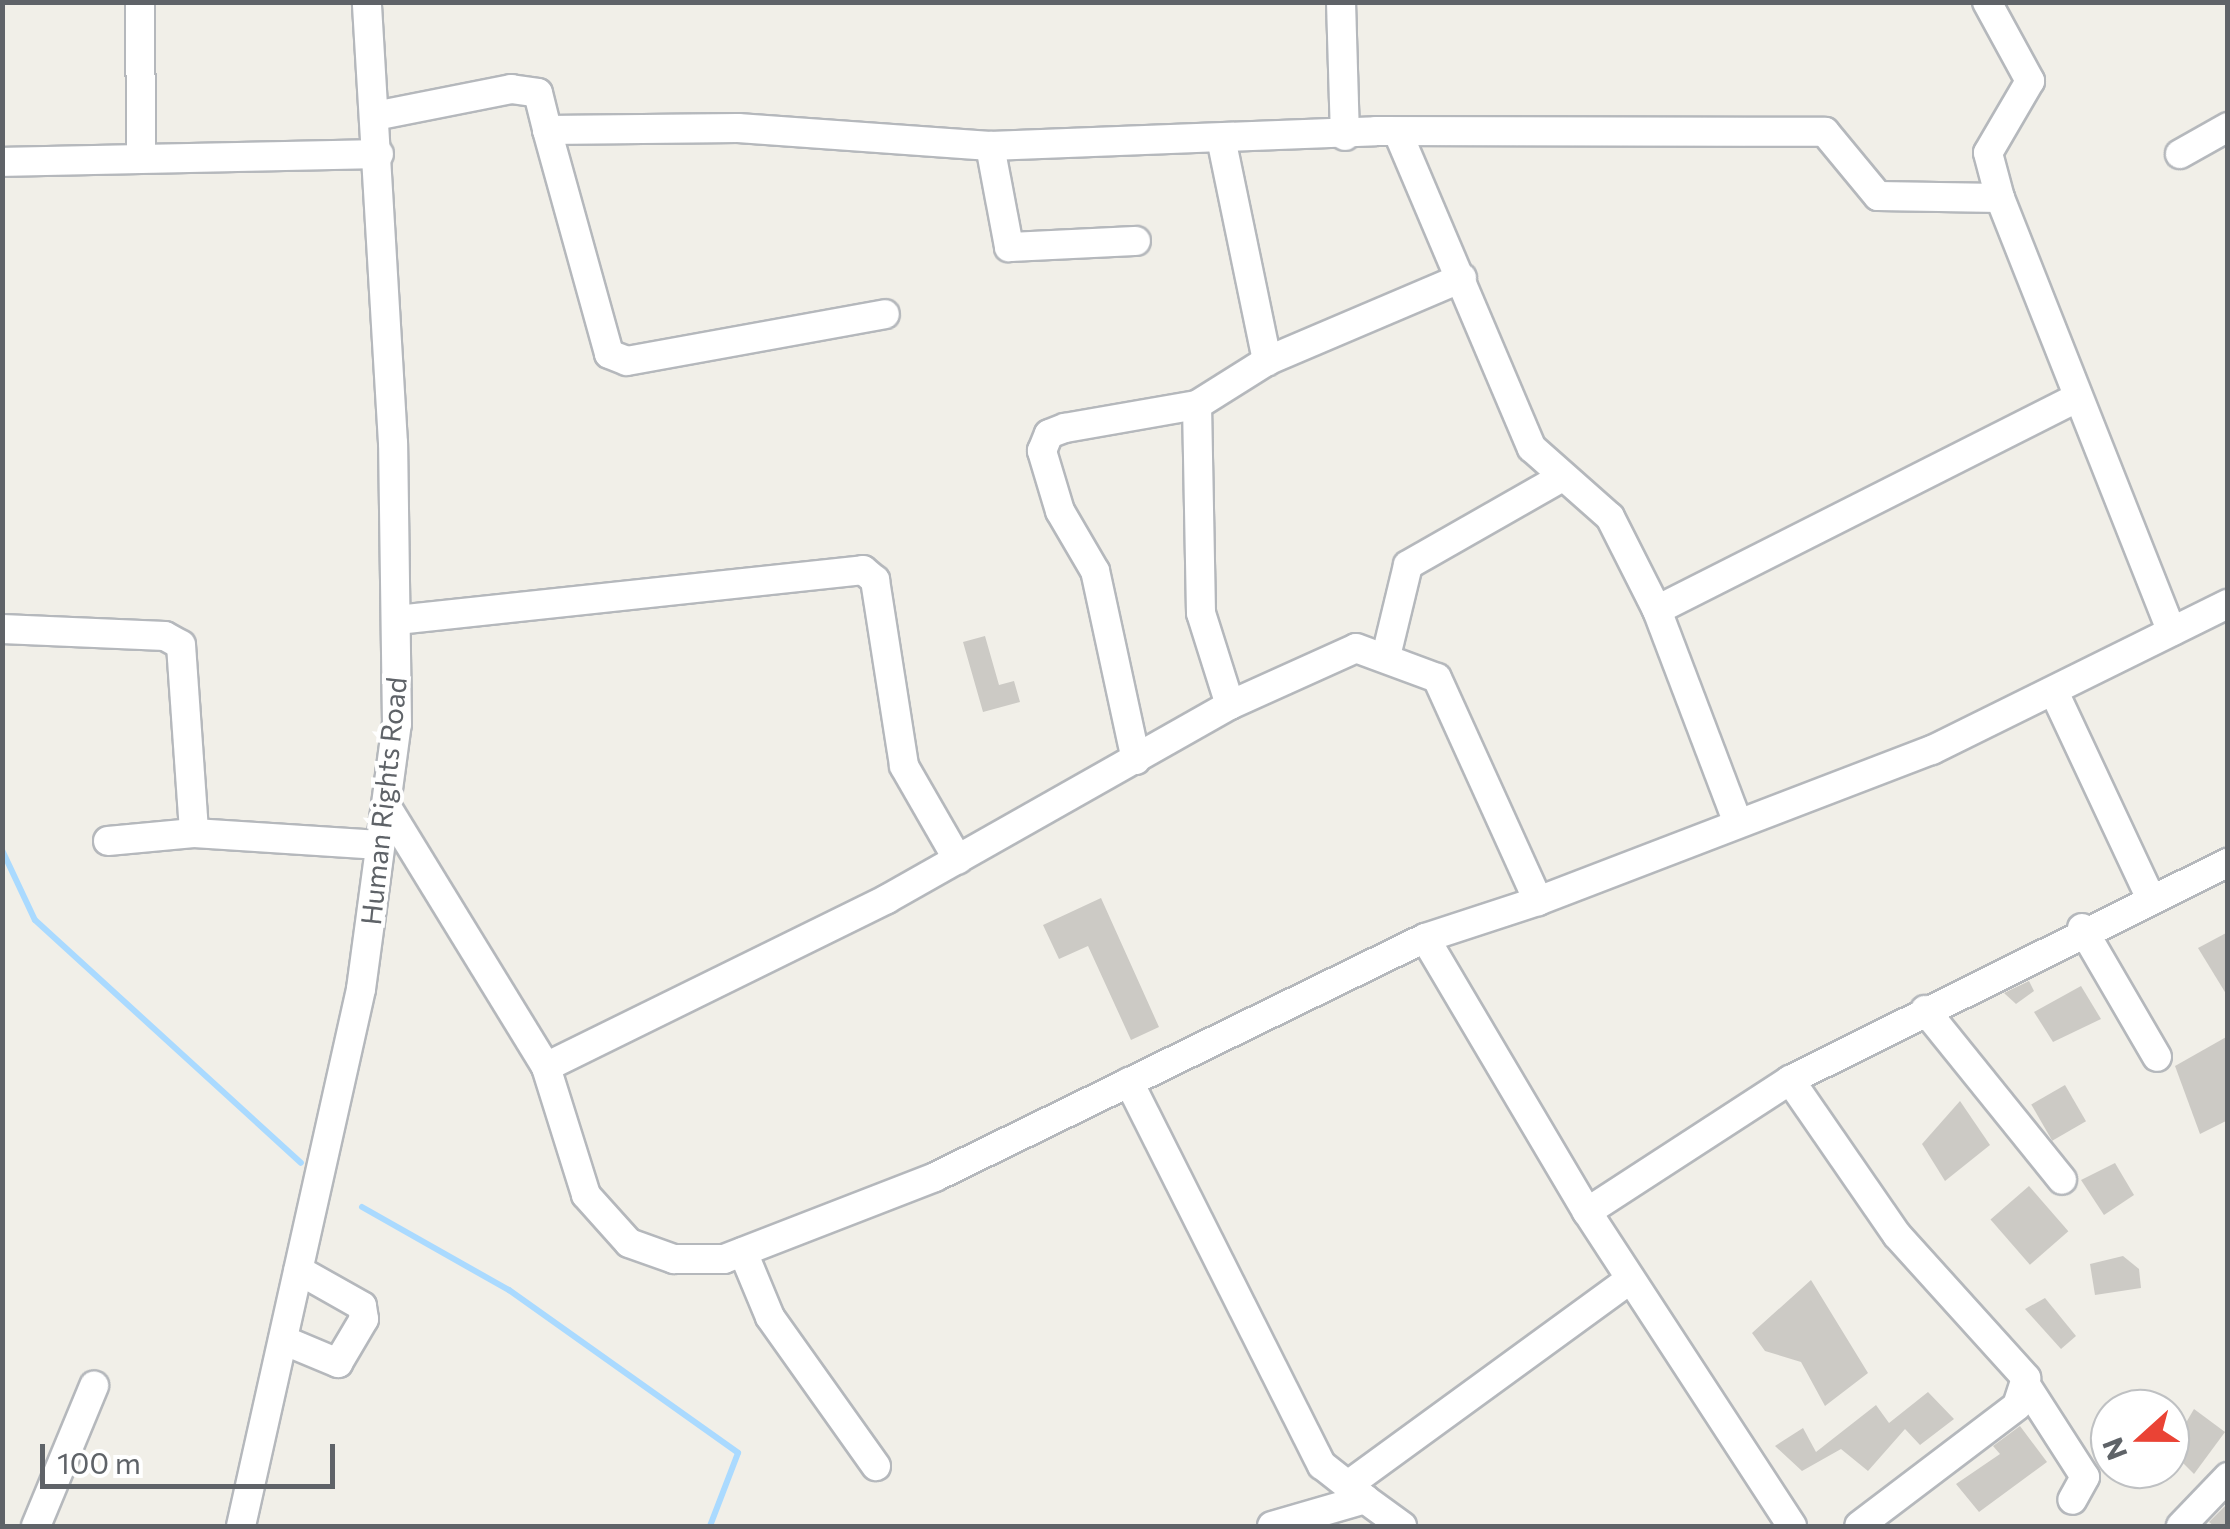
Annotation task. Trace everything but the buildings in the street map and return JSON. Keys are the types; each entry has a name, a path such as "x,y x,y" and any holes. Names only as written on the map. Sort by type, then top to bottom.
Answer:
{"street":[{"path":"140,2 141,154"},
{"name":"Human Rights Road","path":"241,1526 361,989 388,810 398,620 379,154 367,2"},
{"path":"1340,2 1346,136"},
{"path":"1987,2 2030,80 1988,152 2000,198 2073,400 2172,631"},
{"path":"375,116 511,88 538,93 609,354 628,362 886,314"},
{"path":"2180,154 2228,126"},
{"path":"547,130 738,128 990,146 1222,144 1398,132 1824,132 1878,196 2000,198"},
{"path":"1398,132 1532,448 1559,479 1610,517 1658,610 1737,821"},
{"path":"1222,144 1267,361"},
{"path":"990,146 1010,247 1136,241"},
{"path":"2,162 141,154 379,154"},
{"path":"1136,760 1096,571 1060,511 1042,451 1048,434 1198,405 1267,361 1462,278"},
{"path":"1658,610 2073,400"},
{"path":"1198,405 1201,612 1230,705"},
{"path":"1387,652 1408,564 1559,479"},
{"path":"398,620 863,570 875,580 904,766 958,860"},
{"path":"388,810 546,1067 586,1195 607,1224 674,1260 744,1252 934,1177 1425,938 1538,901 2054,694 2228,604"},
{"path":"2,629 164,636 181,644 194,833"},
{"path":"546,1067 958,860 1230,705 1356,648 1387,652 1437,678 1538,901"},
{"path":"2054,694 2151,899"},
{"path":"108,841 194,833 380,845"},
{"path":"1587,1212 1790,1080 2082,928 2228,863"},
{"path":"2082,928 2157,1057"},
{"path":"1425,938 1626,1282 1792,1526"},
{"path":"1925,1010 2062,1180"},
{"path":"1790,1080 1897,1236 2026,1385 2085,1477 2072,1500"},
{"path":"1129,1082 1322,1465 1402,1526"},
{"path":"744,1252 770,1317 876,1466"},
{"path":"282,1340 338,1363 364,1319 362,1306 298,1270"},
{"path":"1272,1526 1356,1492 1626,1282"},
{"path":"1859,1526 2017,1406 2026,1385"},
{"path":"36,1526 94,1386"},
{"path":"2180,1526 2228,1477"}],"waterway":[{"path":"2,850 35,920 301,1163"},
{"path":"362,1207 509,1290 738,1453 710,1526"}]}
